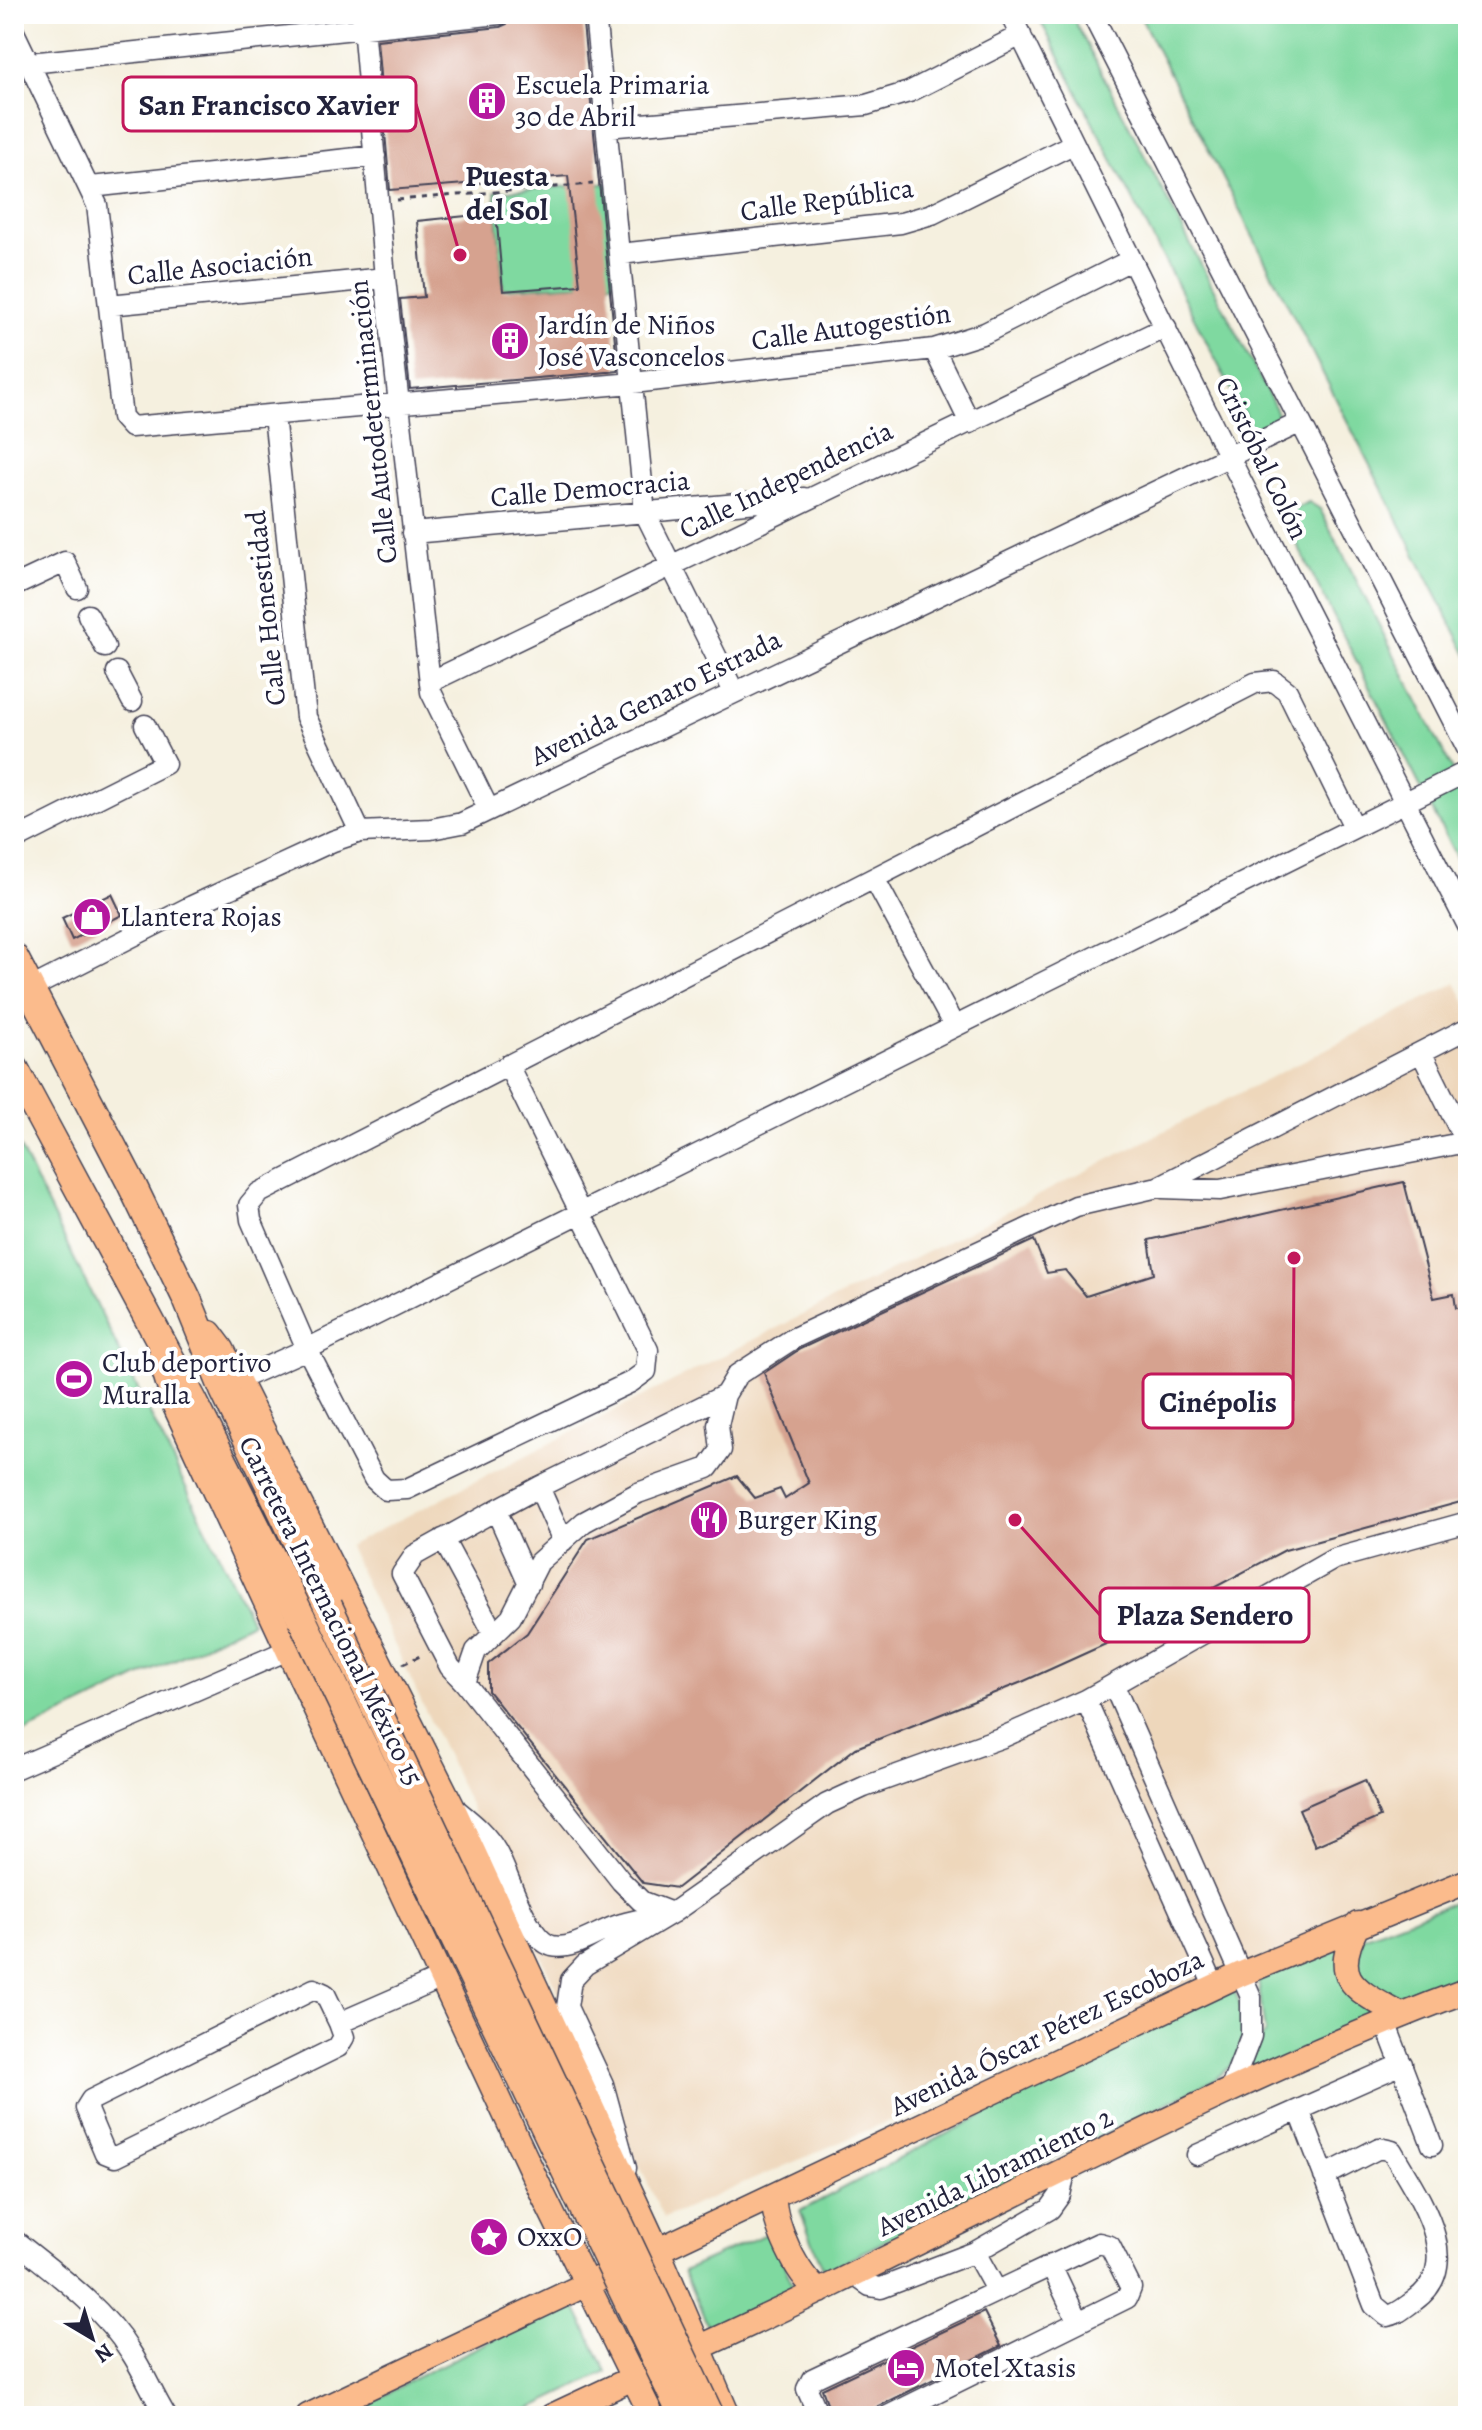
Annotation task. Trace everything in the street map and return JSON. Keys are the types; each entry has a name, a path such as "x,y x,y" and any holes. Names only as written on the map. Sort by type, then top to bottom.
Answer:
{"highway":[{"name":"Carretera Internacional México 15","path":"14,958 129,1179 187,1299 224,1390 639,2265"},
{"name":"Carretera Internacional México 15","path":"14,1068 639,2265"},
{"path":"639,2265 683,2416"},
{"path":"639,2265 710,2416"}],"main road":[{"path":"187,1299 222,1349 452,1806 631,2191 639,2265 700,2347 728,2416"},
{"path":"148,1320 175,1406 544,2197 652,2416"},
{"name":"Avenida Óscar Pérez Escoboza","path":"639,2265 1214,1986 1468,1881"},
{"path":"1358,1924 1345,1949 1349,1978 1393,2018"},
{"name":"Avenida Libramiento 2","path":"552,2416 854,2275 1231,2088 1393,2018 1468,1990"},
{"path":"544,2197 573,2213 596,2208 612,2187 616,2161"},
{"path":"774,2197 775,2217 803,2277 820,2291"},
{"path":"308,2416 588,2284 639,2265"}],"street":[{"path":"30,63 363,22 499,14"},
{"path":"595,14 645,513 669,567 733,690"},
{"name":"Cristóbal Colón","path":"1010,14 1229,457 1468,926"},
{"name":"Cristóbal Colón","path":"1092,14 1468,750"},
{"name":"Calle Autodeterminación","path":"363,22 385,278 431,692 489,810"},
{"path":"14,32 91,187 97,205 109,305"},
{"path":"606,127 866,105 909,92 1021,35"},
{"name":"Calle República","path":"620,254 901,223 932,214 1073,144"},
{"path":"91,187 375,156"},
{"name":"Calle Autogestión","path":"109,305 122,417 131,427 633,383 934,349 985,333 1131,260"},
{"name":"Calle Asociación","path":"109,305 385,278"},
{"name":"Calle Independencia","path":"430,682 1166,327"},
{"path":"934,349 970,423"},
{"name":"Calle Honestidad","path":"274,415 306,717 360,832"},
{"name":"Avenida Genaro Estrada","path":"29,989 192,906 360,832 431,829 462,823 733,690 1299,423"},
{"name":"Calle Democracia","path":"412,533 820,496"},
{"path":"14,586 65,562 77,588"},
{"path":"88,615 105,647"},
{"path":"117,672 132,701"},
{"path":"508,1065 648,1350 646,1371 631,1382 407,1489 386,1490 374,1479 307,1349 251,1220 249,1205 259,1193 508,1065 1255,683 1274,681 1287,691 1354,827"},
{"path":"15,836 165,764 145,725"},
{"path":"237,1380 307,1349 1468,771"},
{"path":"874,878 954,1026"},
{"path":"465,1683 476,1651 511,1617 539,1562 584,1522 638,1493 708,1468 721,1450 718,1425 725,1395 737,1375 794,1338 1076,1206 1158,1187 1468,1028"},
{"path":"1158,1187 1220,1190 1467,1144 1421,1052"},
{"path":"672,1913 641,1901 621,1881 465,1683 440,1647 402,1574 415,1555 443,1539 539,1487 725,1395"},
{"path":"539,1487 563,1541"},
{"path":"496,1510 529,1584"},
{"path":"631,2191 603,2084 567,2007 571,1980 585,1965 672,1913 827,1804 864,1787 1003,1737 1086,1700 1334,1559 1468,1522"},
{"path":"443,1539 493,1632"},
{"path":"14,1769 288,1650"},
{"path":"1114,1686 1251,1997 1254,2023 1231,2088"},
{"path":"1086,1700 1214,1986"},
{"path":"452,1806 482,1831 497,1853 525,1916 538,1937 551,1946 572,1944 621,1924 672,1913"},
{"path":"339,2023 442,1978"},
{"path":"314,1989 325,1994 339,2023 344,2037 338,2047 115,2157 105,2153 86,2108 91,2100 314,1989"},
{"path":"1393,2018 1402,2064 1432,2145"},
{"path":"1197,2155 1402,2064"},
{"path":"1299,2110 1324,2176 1374,2305 1387,2316 1393,2315 1424,2293 1440,2265 1431,2221 1392,2151 1379,2148 1324,2176"},
{"path":"854,2275 870,2286 881,2288 923,2275 975,2252 1050,2209 1060,2195 1065,2172"},
{"path":"14,2240 66,2282 111,2326 129,2349 166,2416"},
{"path":"819,2416 807,2389 812,2379 1099,2243 1110,2246 1131,2288 1127,2298 888,2416"},
{"path":"975,2252 996,2290"},
{"path":"1051,2265 1078,2322"}],"path":[{"path":"378,202 612,183"},
{"path":"384,1672 440,1647"}],"shaded area":[{"path":"1456,983 1468,1006 1468,1871 664,2218 348,1546"}],"green space":[{"path":"1037,14 1071,14 1276,409 1277,423 1252,430"},
{"path":"1139,14 1468,14 1468,657"},
{"path":"612,183 623,282 503,289 495,192"},
{"path":"1309,502 1320,509 1468,800 1468,880 1286,523 1287,512"},
{"name":"Club deportivo Muralla","path":"14,1136 252,1622 14,1738"},
{"path":"1468,1897 1468,1976 1420,1995 1393,1998 1380,1993 1368,1983 1355,1966 1363,1937"},
{"path":"1338,1945 1360,2002 1374,2016 1248,2075 1246,2066 1265,2033 1258,1979"},
{"path":"1230,1985 1242,2012 1243,2034 1233,2063 1214,2080 824,2271 800,2211"},
{"path":"770,2232 797,2294 711,2332 683,2271"},
{"path":"572,2301 607,2372 515,2416 348,2416 419,2376"}],"building":[{"path":"512,14 582,14 618,371 410,389 400,299 424,297 417,221 496,213 503,291 580,285 568,176 390,190 377,40 500,27 507,24"},
{"name":"Llantera Rojas","path":"112,894 122,915 72,940 62,918"},
{"path":"1404,1182 1434,1298 1454,1294 1456,1308 1468,1311 1468,1500 1285,1550 1119,1638 1022,1682 856,1748 677,1888 643,1883 488,1691 488,1664 527,1633 588,1539 737,1476 755,1498 780,1489 785,1499 809,1483 764,1373 800,1349 1034,1240 1047,1273 1065,1270 1086,1296 1154,1274 1149,1240"},
{"path":"1365,1780 1380,1817 1315,1846 1299,1809"},
{"name":"Motel Xtasis","path":"984,2312 1001,2346 859,2416 832,2416 822,2389"}],"place":[{"name":"Escuela Primaria 30 de Abril","path":"487,101"},
{"name":"San Francisco Xavier","path":"460,255"},
{"name":"Jardín de Niños José Vasconcelos","path":"510,341"},
{"name":"Llantera Rojas","path":"92,917"},
{"name":"Cinépolis","path":"1294,1258"},
{"name":"Club deportivo Muralla","path":"74,1379"},
{"name":"Burger King","path":"709,1520"},
{"name":"Plaza Sendero","path":"1015,1520"},
{"name":"OxxO","path":"489,2237"},
{"name":"Motel Xtasis","path":"906,2368"}],"district":[{"name":"Puesta del Sol","path":"507,193"}]}
